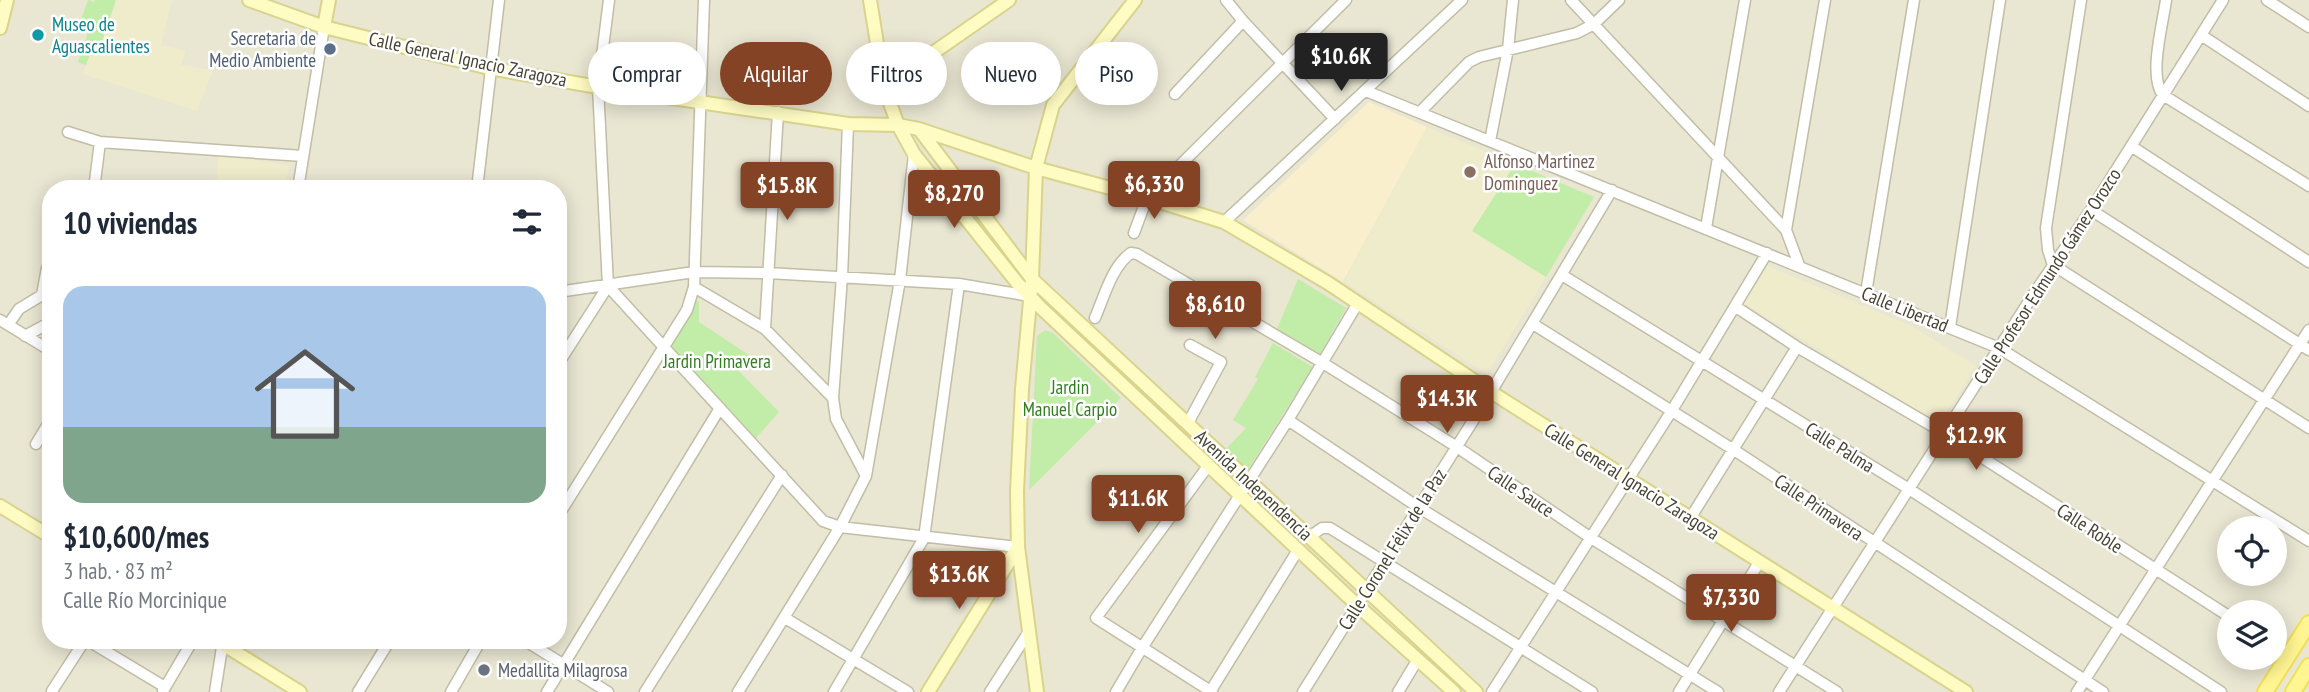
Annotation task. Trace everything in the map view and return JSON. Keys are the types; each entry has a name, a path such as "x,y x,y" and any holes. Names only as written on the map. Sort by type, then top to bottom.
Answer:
{"main road":[{"path":"0,28 7,0"},
{"name":"Calle General Ignacio Zaragoza","path":"249,0 324,27 489,68 588,85"},
{"path":"324,27 329,0"},
{"name":"Avenida Independencia","path":"870,0 877,42"},
{"path":"947,43 1009,0"},
{"path":"1037,692 1018,547 1017,491 1032,279 1036,168 1053,106 1135,0"},
{"name":"Calle General Ignacio Zaragoza","path":"706,104 848,124 898,125 919,129 1036,168 1224,222 1328,283 1492,393 1966,692"},
{"name":"Avenida Independencia","path":"891,105 914,154 1030,296 1208,466 1454,692"},
{"name":"Avenida Independencia","path":"919,129 1032,279 1476,692"},
{"path":"0,506 42,531"},
{"path":"928,692 1018,547"},
{"path":"2265,692 2309,623"},
{"path":"232,649 300,692"},
{"path":"2293,692 2308,670"}],"street":[{"path":"478,180 499,0"},
{"path":"604,42 609,0"},
{"path":"703,42 704,0"},
{"path":"1226,0 1335,119"},
{"path":"1134,233 1147,198 1346,0"},
{"path":"1224,222 1462,0"},
{"path":"1490,141 1508,49 1513,0"},
{"path":"1571,0 1787,230 1799,265"},
{"path":"1420,112 1469,62 1508,49 1577,33 1594,24 1619,0"},
{"path":"1706,229 1745,0"},
{"path":"1787,230 1825,0"},
{"path":"1866,293 1914,0"},
{"path":"1950,327 2000,0"},
{"path":"2081,0 2046,228 2048,250 2053,265 2309,428"},
{"path":"2166,0 2157,88 2163,95 2309,186"},
{"name":"Calle Profesor Edmundo Gámez Orozco","path":"1779,692 1999,348 2091,210 2223,0"},
{"path":"2267,0 2309,27"},
{"path":"1175,94 1243,21"},
{"path":"299,180 324,27"},
{"path":"2201,35 2309,106"},
{"name":"Calle Libertad","path":"1366,91 1999,348 2309,541"},
{"path":"567,350 608,286 599,105"},
{"path":"567,502 687,310 694,287 701,105"},
{"path":"765,329 778,112"},
{"path":"848,124 842,277 833,398 836,419 866,476"},
{"path":"68,132 100,142 303,156"},
{"path":"95,180 100,142"},
{"path":"2131,146 2309,262"},
{"path":"738,692 840,527 866,476 900,280 914,154"},
{"name":"Calle Coronel Félix de la Paz","path":"1303,692 1492,393 1612,190"},
{"path":"2091,210 2304,347"},
{"name":"Calle Sauce","path":"1095,318 1112,279 1125,257 1131,253 1323,363 1457,447 1591,538 1837,692"},
{"path":"1492,692 1702,363 1767,253"},
{"path":"567,291 694,272 768,273 959,284 1030,296"},
{"name":"Calle Palma","path":"1562,275 1909,489 2221,692"},
{"path":"834,692 924,538 959,284"},
{"path":"608,286 823,521 840,527 1018,547"},
{"path":"694,287 765,329 833,398"},
{"path":"42,295 4,322 42,345"},
{"path":"1116,692 1288,421 1358,303"},
{"name":"Calle Roble","path":"1735,307 1944,433 2217,609"},
{"name":"Calle Primavera","path":"1533,324 1734,450 2104,692"},
{"path":"25,335 42,326"},
{"path":"2077,692 2213,479 2304,347 2309,330"},
{"path":"1188,423 1221,362 1190,345"},
{"path":"1691,517 1797,346"},
{"path":"547,692 720,408"},
{"path":"1288,421 1418,508 1718,692"},
{"path":"36,444 42,434"},
{"path":"1208,466 1096,618 1211,692 1298,550"},
{"path":"645,692 782,475"},
{"path":"1309,537 1322,528 1330,528 1592,692"},
{"path":"1679,692 1760,561"},
{"path":"785,618 908,692"},
{"path":"990,692 1028,633"},
{"path":"52,691 80,649"},
{"path":"100,649 164,690 188,649"},
{"path":"215,692 220,649"},
{"path":"358,692 384,649"},
{"path":"451,692 476,649"},
{"path":"539,649 608,692"},
{"path":"1398,692 1418,659"}],"shaded area":[{"path":"0,0 2309,0 2309,692 0,692"},
{"path":"116,0 172,0 161,45 186,51 181,65 213,70 197,111 83,74 91,50 98,52"},
{"path":"1369,102 1427,127 1343,282 1243,220"},
{"path":"1427,127 1515,164 1473,231 1546,277 1487,374 1344,282"},
{"path":"219,153 289,166 287,180 217,180"},
{"path":"1765,265 1910,325 1976,366 1939,424 1742,302"}],"green space":[{"path":"88,0 116,0 98,53 91,51 86,65 78,62 88,32 78,28"},
{"path":"1515,164 1594,197 1546,277 1472,231"},
{"path":"1298,279 1346,308 1320,354 1277,329"},
{"name":"Jardin Primavera","path":"699,301 699,322 752,357 739,371 779,412 755,439 674,351 672,346 694,302"},
{"name":"Jardin Manuel Carpio","path":"1045,330 1053,333 1121,398 1029,490 1037,336"},
{"path":"1273,343 1313,367 1247,471 1226,449 1246,428 1233,420 1258,379 1255,377"}],"place":[{"name":"Museo de Aguascalientes","path":"38,35"},
{"name":"Secretaria de Medio Ambiente","path":"330,49"},
{"name":"Alfonso Martinez Dominguez","path":"1470,172"},
{"name":"Medallita Milagrosa","path":"484,670"}]}
